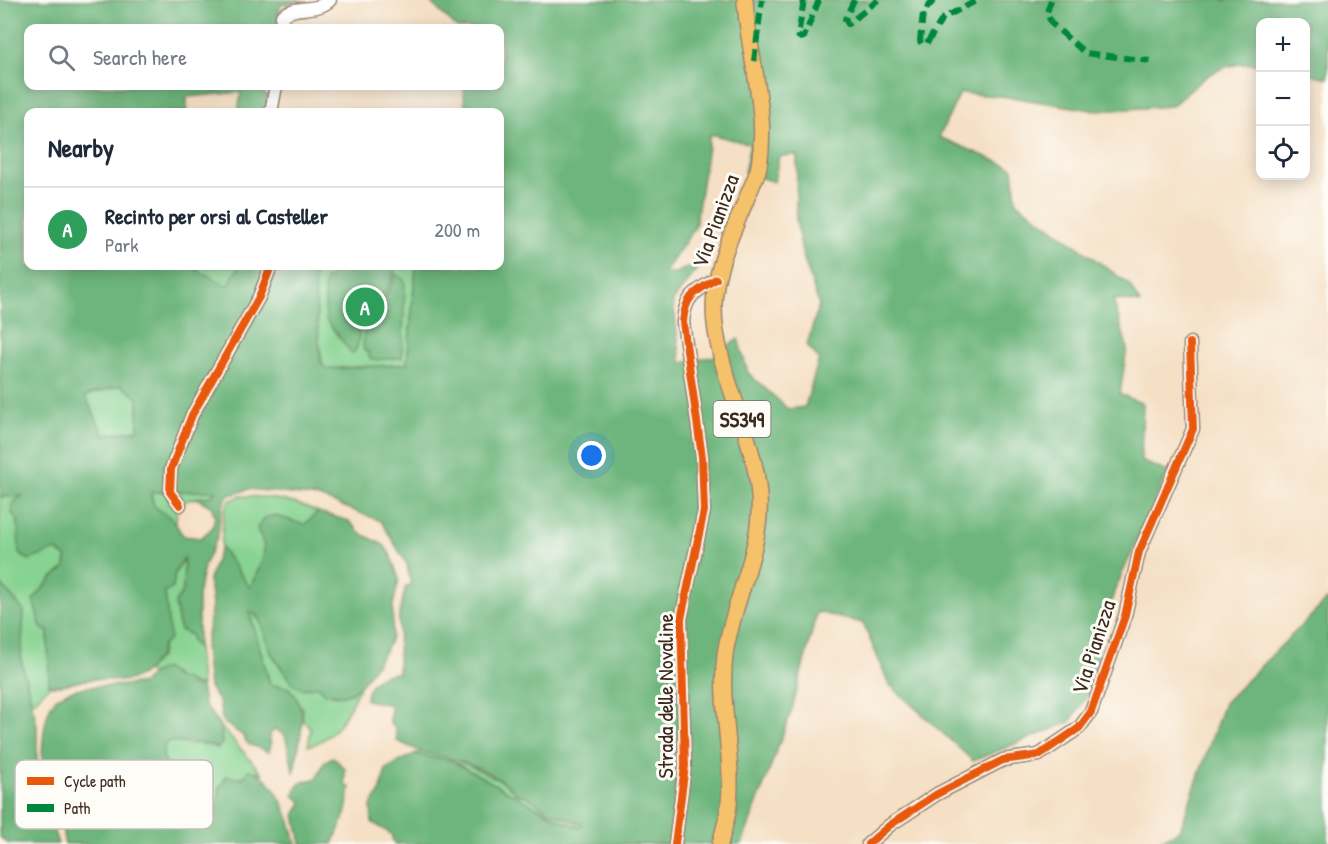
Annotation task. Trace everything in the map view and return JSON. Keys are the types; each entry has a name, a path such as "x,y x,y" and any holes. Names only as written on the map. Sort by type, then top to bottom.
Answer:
{"main road":[{"name":"Via Pianizza","path":"720,844 729,804 725,654 735,605 756,534 759,498 755,463 717,333 714,315 716,279 759,168 763,130 762,105 747,26 745,0"}],"street":[{"path":"281,24 282,16 291,8 325,5 330,0"},
{"path":"271,108 275,90"},
{"path":"180,505 170,492 171,469 192,415 216,369 232,348 259,297 269,270"},
{"name":"Strada delle Novaline","path":"675,844 686,766 681,619 704,511 702,457 684,307 692,294 716,279"},
{"name":"Via Pianizza","path":"868,844 890,825 947,789 1003,760 1039,755 1079,728 1091,712 1125,616 1139,552 1193,429 1190,342"}],"green space":[{"path":"0,0 304,0 280,5 278,24 24,24 24,90 260,90 268,96 268,108 239,108 241,92 187,97 187,108 24,108 24,270 198,270 228,286 237,270 316,270 314,280 321,363 327,369 407,364 416,270 504,270 504,108 465,108 464,90 504,90 504,24 453,24 428,0 1328,0 1328,78 1310,74 1310,18 1256,18 1256,65 1234,65 1222,68 1201,80 1172,106 1098,111 1010,97 960,93 939,137 1013,168 1016,202 1129,284 1140,303 1113,299 1127,347 1120,394 1143,404 1141,461 1168,472 1114,592 1087,696 1070,722 973,761 889,684 863,623 817,612 792,709 742,844 394,844 391,834 372,822 371,806 380,792 386,769 414,754 452,761 562,821 580,828 582,824 548,811 527,796 517,794 497,778 473,766 420,751 397,741 395,727 390,724 391,705 366,700 369,688 376,680 398,673 399,615 406,586 411,585 407,564 381,521 319,497 249,489 227,496 221,510 218,535 204,566 198,595 198,648 192,642 191,635 180,630 175,603 183,591 184,558 175,573 173,588 165,592 170,639 162,646 160,655 143,674 120,681 95,679 49,686 48,632 41,628 33,600 52,578 65,568 66,557 56,550 29,560 19,554 18,521 12,513 12,506 22,496 0,497","holes":["710,134 750,144 744,172 774,182 779,156 797,155 796,218 802,253 819,305 807,345 819,359 805,407 788,409 748,373 738,339 715,356 681,363 673,301 702,262 675,273 665,272 695,227","121,385 138,398 138,430 104,435 85,396","216,491 212,496 196,498 211,506 215,516 213,527 201,538 184,536 173,520 155,506 151,492"]},
{"path":"197,270 237,270 228,287"},
{"path":"316,270 416,270 407,364 324,369 319,341 314,277"},
{"path":"331,270 394,270 386,290 362,324 357,348 352,354 326,320 324,286 326,279 331,278"},
{"path":"396,274 405,281 402,358 372,360 369,352 364,351 365,329 387,294"},
{"path":"121,385 138,398 138,430 104,435 85,396"},
{"path":"217,490 212,496 191,499 182,503 174,491"},
{"path":"151,492 168,492 177,509 176,524 154,508"},
{"path":"24,496 12,513 18,521 18,530 40,555 56,550 66,557 65,568 52,578 48,632 49,686 32,703 21,660 24,611 0,583 0,497"},
{"path":"240,496 280,500 299,504 318,512 304,525 274,515 258,532 262,538 264,552 250,588 221,547 224,511 229,501"},
{"path":"318,512 349,521 360,533 384,545 390,554 399,579 393,605 392,636 385,651 361,685 344,695 325,694 319,686 302,689 294,685 271,653 258,616 249,611 270,684 289,688 300,708 302,729 294,773 285,735 275,729 269,735 271,744 269,752 248,744 242,735 223,722 219,702 209,687 205,649 212,605 209,579 221,547 250,588 263,558 263,545 257,528 265,518 274,515 304,525"},
{"path":"185,557 183,591 177,599 176,609 180,630 191,635 192,642 198,648 201,686 179,679 173,673 151,674 146,671 161,656 167,616 165,591 173,587 175,573"},
{"path":"0,583 24,611 21,660 37,725 37,760 15,760 15,829 53,829 58,844 8,844 0,837"},
{"path":"1328,599 1328,844 1154,844 1180,830 1224,703"},
{"path":"249,610 261,623 268,646 277,662 289,678 302,689 319,686 329,694 339,696 361,685 341,722 327,737 308,746 311,728 303,720 302,707 270,684"},
{"path":"165,668 179,679 184,678 193,686 201,686 204,704 221,727 222,744 217,748 202,743 170,741 164,745 165,760 42,760 45,726 52,704 58,697 67,692 88,687 143,683 151,674"},
{"path":"221,727 263,774 257,771 219,786 219,800 213,815 213,760 165,760 164,745 170,741 190,745 200,742 211,744 222,734"},
{"path":"421,752 439,754 464,763 509,785 517,794 527,796 548,811 583,824 588,838 580,827 562,821 452,761 414,754"},
{"path":"333,757 345,769 345,786 350,787 346,812 333,844 301,844 295,815 302,803 294,795 295,790 302,782 317,778 324,762"},
{"path":"248,770 258,773 274,788 286,811 296,844 65,844 63,829 213,829 213,818 226,776 243,779"}],"marked path":[{"path":"754,61 762,0"},
{"path":"804,0 798,36 801,38 804,37 819,0"},
{"path":"854,0 845,19 848,24 878,0"},
{"path":"934,0 923,13 920,41 922,44 927,43 943,18 978,0"},
{"path":"1051,0 1047,12 1051,23 1085,53 1150,61"}],"cycle path":[{"path":"180,505 170,492 171,469 192,415 259,297 269,270"},
{"path":"675,844 685,766 681,619 704,511 702,457 683,322 686,306 692,296 716,279"},
{"path":"868,844 890,825 937,794 1003,760 1039,755 1079,728 1091,712 1125,616 1139,552 1193,429 1190,343"}],"place":[{"name":"Recinto per orsi al Casteller","path":"365,307"}]}
